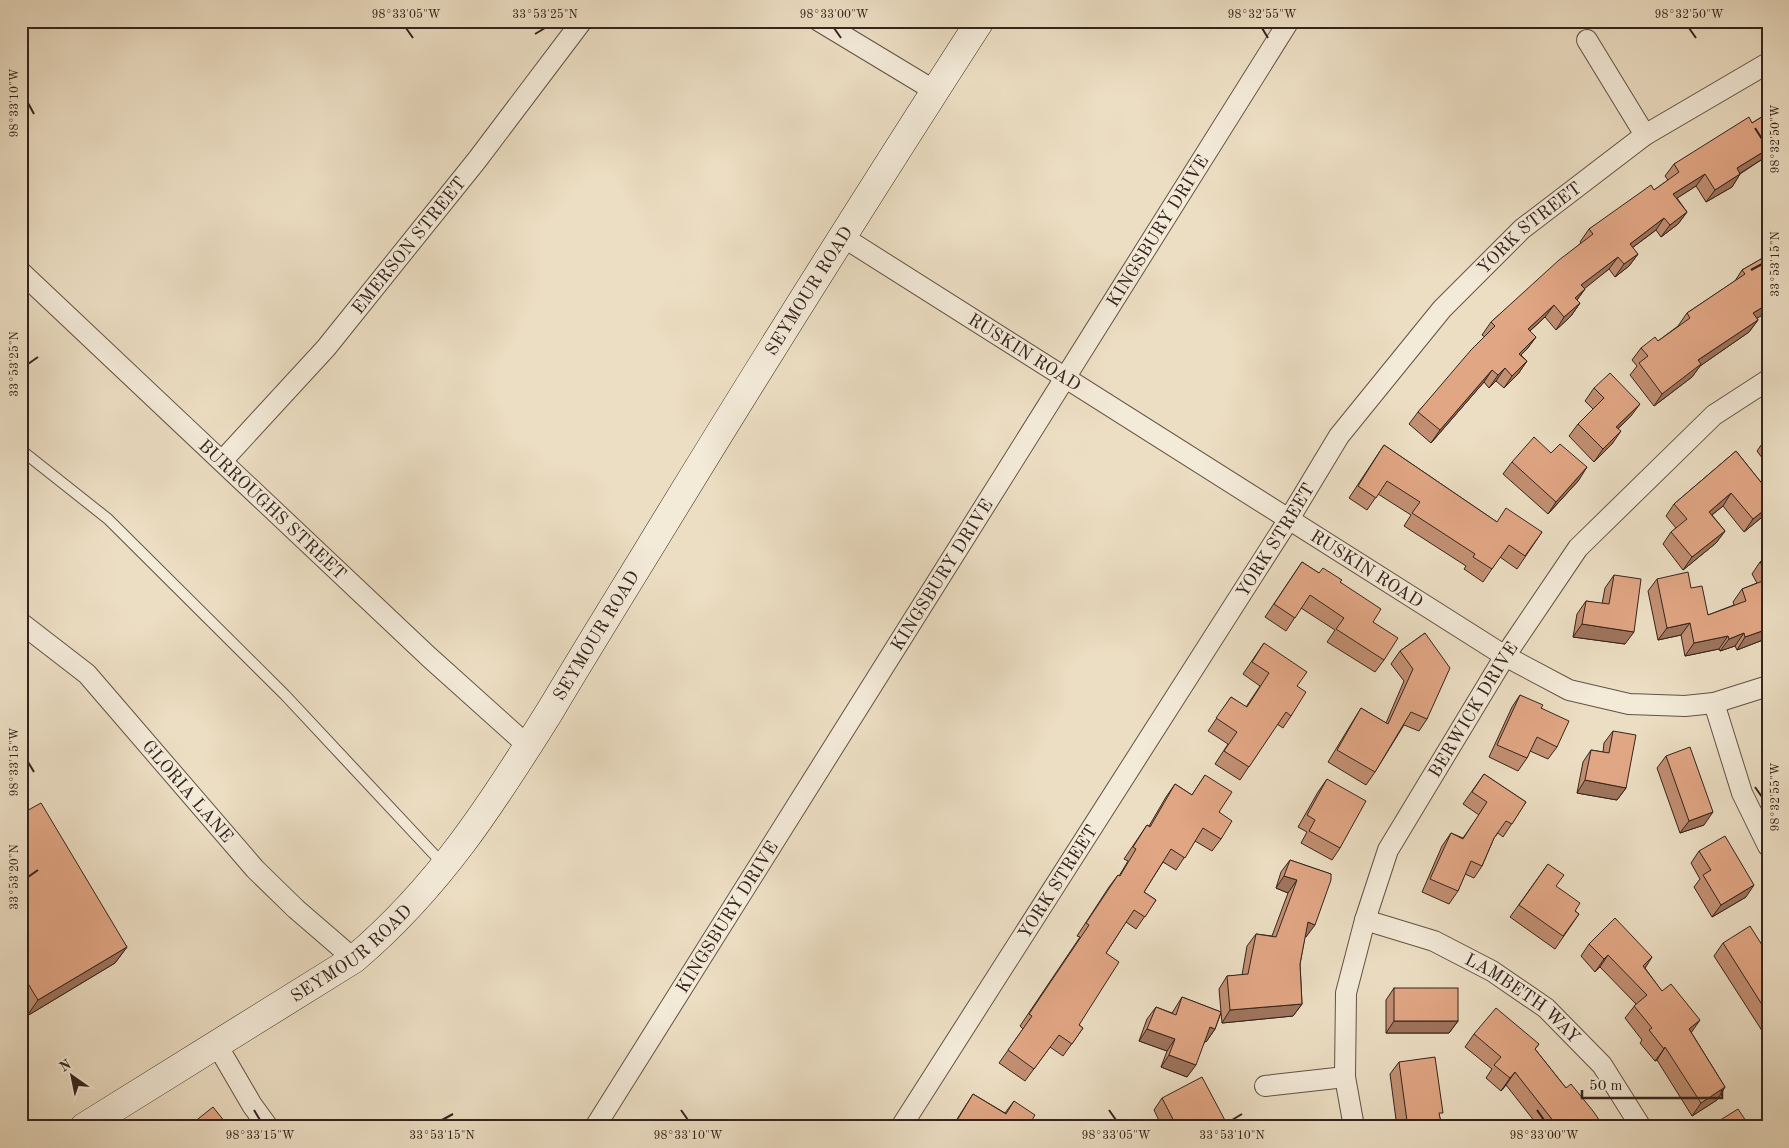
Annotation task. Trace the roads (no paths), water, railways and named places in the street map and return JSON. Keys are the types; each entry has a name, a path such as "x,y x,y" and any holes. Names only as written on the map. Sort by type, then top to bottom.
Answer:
{"street":[{"name":"EMERSON STREET","path":"223,460 326,348 477,160 582,21"},
{"path":"819,21 935,91"},
{"name":"SEYMOUR ROAD","path":"84,1127 354,959 390,929 445,866 470,835 528,746 843,236 980,21"},
{"name":"KINGSBURY DRIVE","path":"595,1127 1289,21"},
{"path":"1587,40 1645,134"},
{"name":"YORK STREET","path":"901,1127 1289,519 1339,436 1442,309 1522,230 1645,134 1768,63"},
{"name":"RUSKIN ROAD","path":"843,236 1505,656 1569,690 1629,704 1685,706 1714,703 1768,686"},
{"name":"BURROUGHS STREET","path":"21,272 223,460 429,657 528,746"},
{"name":"BERWICK DRIVE","path":"1354,1127 1345,1077 1346,993 1364,920 1388,850 1505,656 1578,548 1714,415 1768,380"},
{"name":"GLORIA LANE","path":"21,623 87,674 255,869 296,909 354,959"},
{"path":"1714,703 1742,793 1768,846"},
{"name":"LAMBETH WAY","path":"1364,920 1434,941 1492,971 1546,1008 1602,1066 1641,1127"},
{"path":"216,1045 252,1105 268,1127"},
{"path":"1265,1086 1345,1077"}],"lane":[{"path":"21,450 108,519 285,695 445,866"}]}
